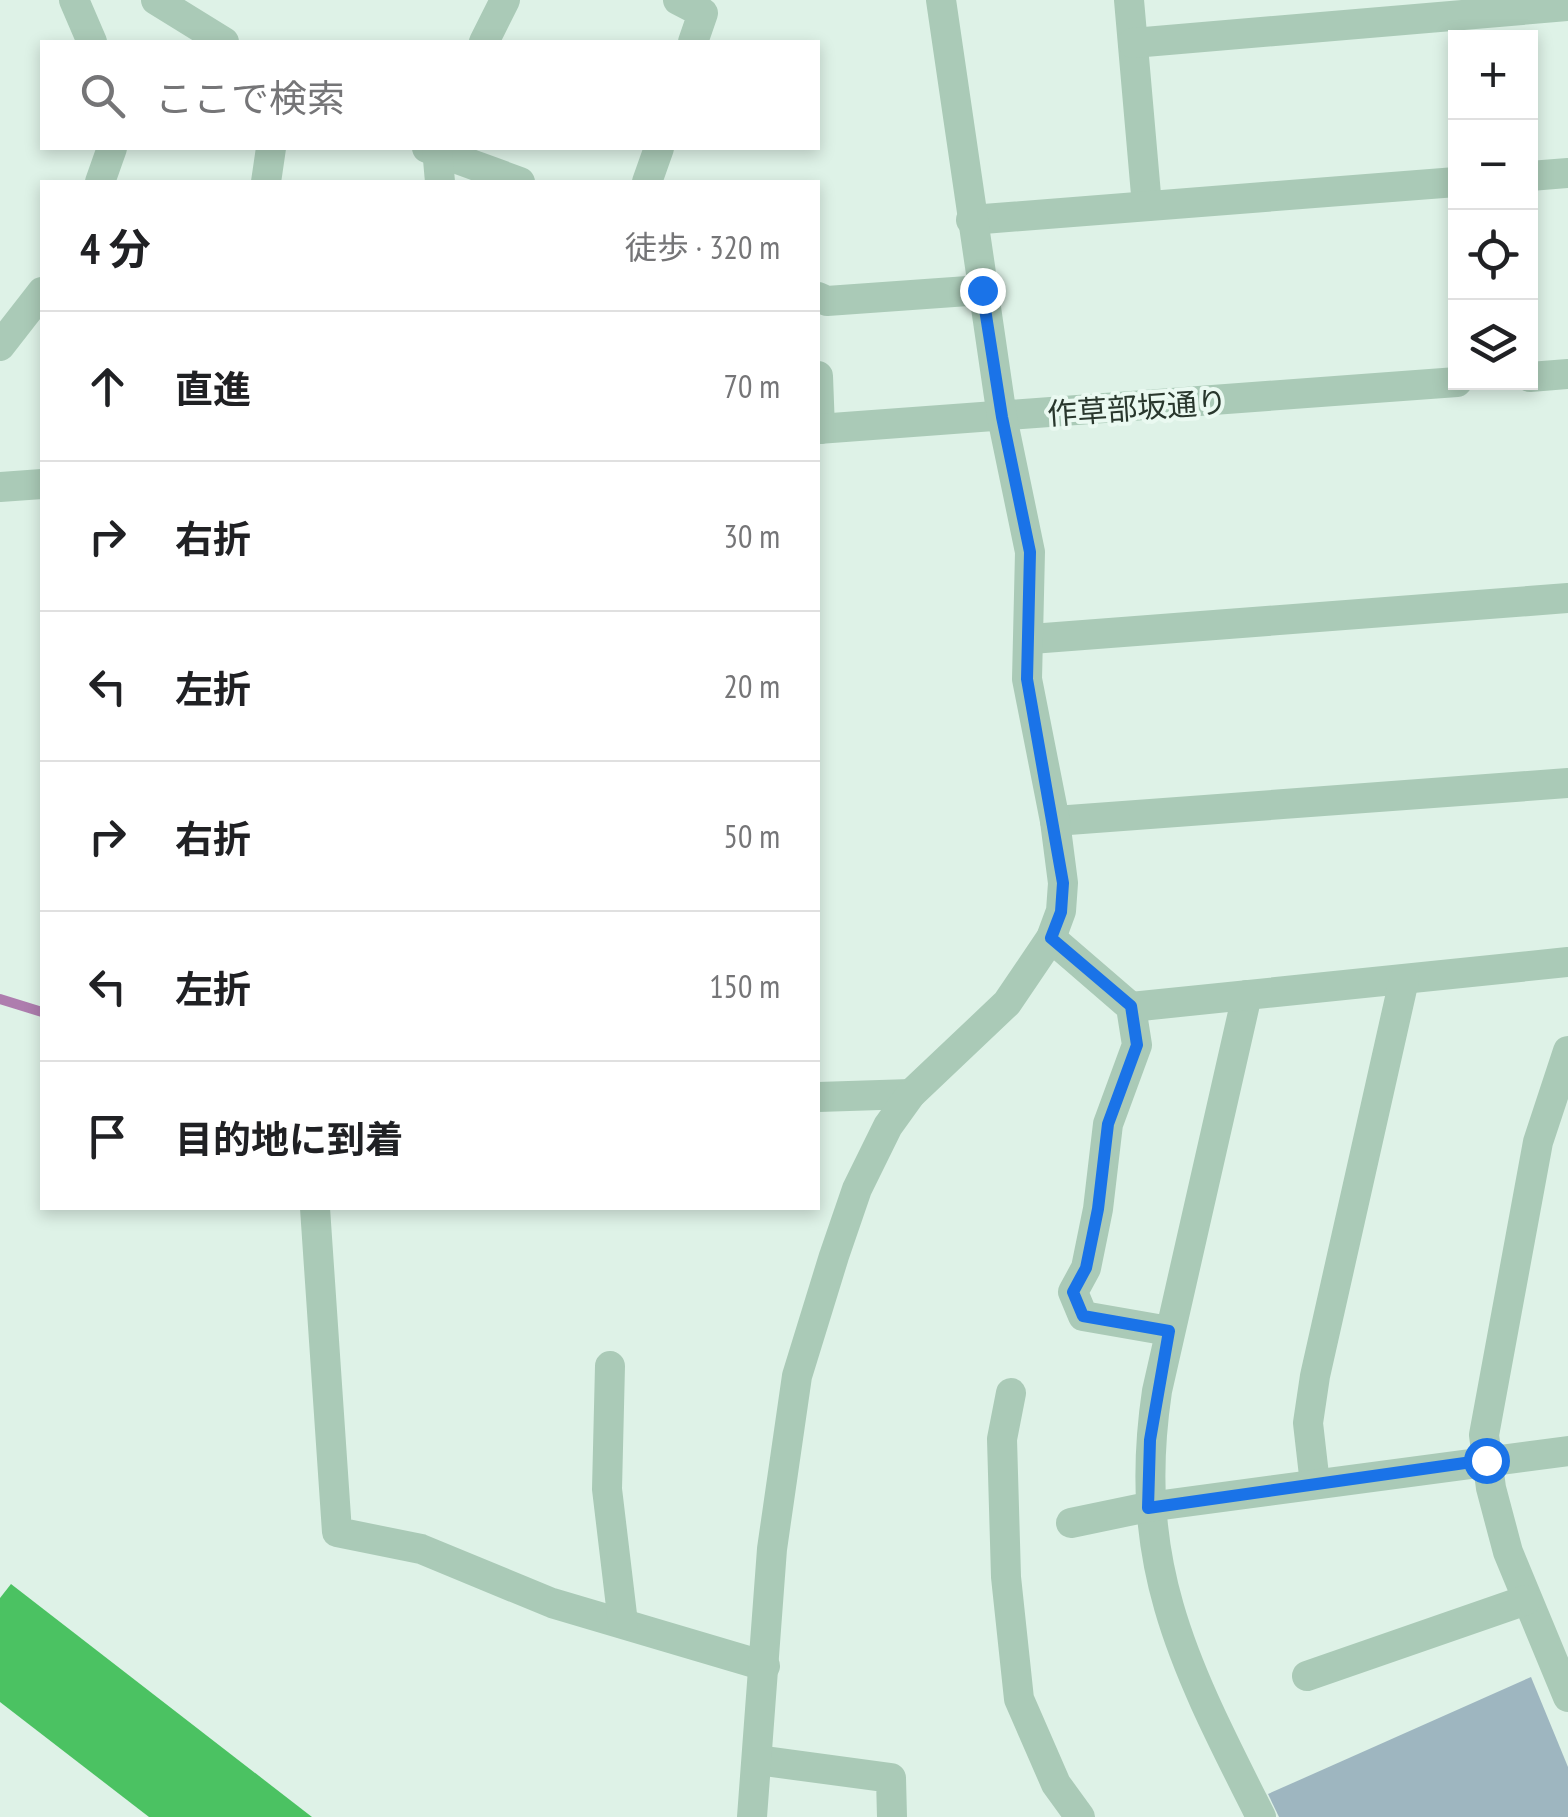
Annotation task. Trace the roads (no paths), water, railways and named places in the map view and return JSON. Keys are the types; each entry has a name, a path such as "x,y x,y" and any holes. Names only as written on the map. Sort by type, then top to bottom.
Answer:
{"street":[{"path":"74,0 91,40"},
{"path":"156,0 221,40"},
{"path":"485,40 505,0"},
{"path":"678,0 703,13 694,40"},
{"path":"752,1817 772,1548 796,1376 857,1190 888,1126 911,1094 1008,1003 1051,938 1061,912 1063,883 1055,822 1027,679 1031,639 1030,552 1002,417 942,0"},
{"path":"1129,0 1147,206"},
{"path":"1133,43 1568,6"},
{"path":"101,180 111,150"},
{"path":"266,180 271,150"},
{"path":"433,150 440,180"},
{"path":"436,150 515,180"},
{"path":"648,180 658,150"},
{"path":"1538,175 1568,173"},
{"path":"972,220 1448,183"},
{"path":"820,299 828,302 982,290"},
{"path":"0,346 40,295"},
{"path":"1538,376 1568,374"},
{"name":"作草部坂通り","path":"820,429 1448,383"},
{"path":"0,487 40,484"},
{"path":"1031,639 1568,598"},
{"path":"1055,822 1568,783"},
{"path":"1051,938 1131,1006 1137,1045 1108,1124 1086,1268 1073,1292 1083,1316 1169,1331"},
{"path":"1131,1006 1568,962"},
{"path":"1316,1484 1308,1423 1314,1376 1404,980"},
{"path":"1247,995 1169,1331 1150,1440 1148,1508 1156,1566 1178,1644 1260,1817"},
{"path":"1568,1051 1534,1160 1484,1436 1508,1552 1568,1697"},
{"path":"820,1097 911,1094"},
{"path":"315,1210 336,1532 421,1549 552,1603 765,1666"},
{"path":"610,1366 607,1490 623,1623"},
{"path":"1011,1393 1002,1439 1006,1577 1019,1699 1056,1784 1080,1817"},
{"path":"1072,1523 1148,1508 1568,1451"},
{"path":"1308,1676 1526,1600"},
{"path":"757,1760 892,1778 892,1817"}],"waterway":[{"path":"0,999 40,1011"}]}
